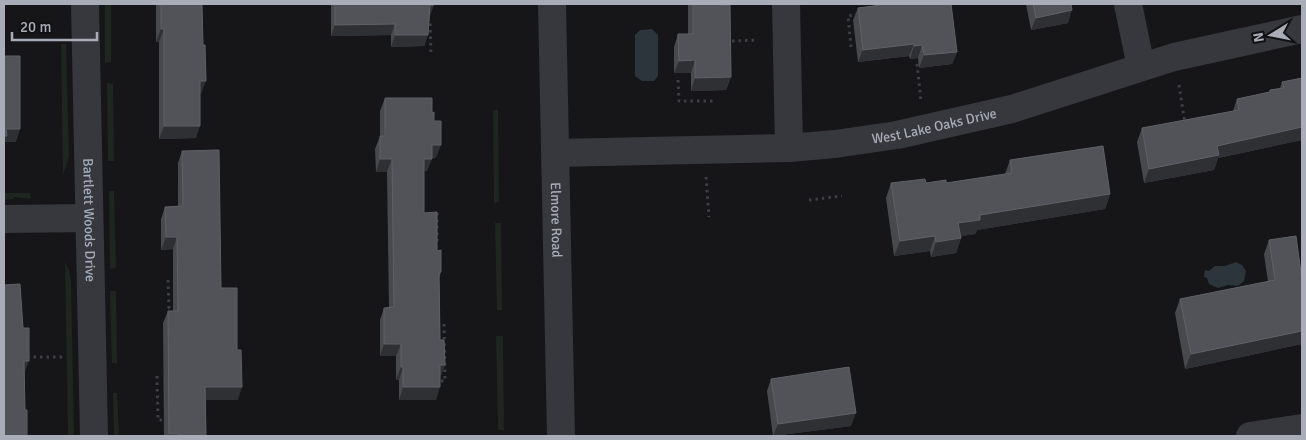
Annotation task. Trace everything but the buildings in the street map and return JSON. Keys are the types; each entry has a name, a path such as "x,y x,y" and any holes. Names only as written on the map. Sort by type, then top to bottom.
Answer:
{"street":[{"name":"Bartlett Woods Drive","path":"85,4 94,436"},
{"name":"Elmore Road","path":"552,4 561,436"},
{"path":"786,4 790,148"},
{"path":"1128,4 1141,67"},
{"name":"West Lake Oaks Drive","path":"556,153 790,148 835,144 923,130 1012,109 1174,57 1302,29"},
{"path":"4,219 89,218"},
{"path":"1250,436 1302,428"}],"path":[{"path":"851,47 848,16 865,14"},
{"path":"426,20 430,20 431,56"},
{"path":"732,41 766,40"},
{"path":"917,64 921,101"},
{"path":"678,80 679,101 714,101"},
{"path":"1178,80 1186,129"},
{"path":"706,172 709,216"},
{"path":"808,200 842,196"},
{"path":"433,244 438,244 437,213"},
{"path":"168,280 169,308 178,309"},
{"path":"441,381 445,381 444,324"},
{"path":"26,357 64,356"},
{"path":"157,376 158,420 163,420"}],"shaded area":[{"path":"105,4 111,4 111,62 105,63"},
{"path":"652,29 658,35 658,76 654,81 642,81 635,76 635,35 640,30"},
{"path":"61,44 66,44 69,157 63,175"},
{"path":"107,83 113,84 114,161 108,161"},
{"path":"493,110 498,110 499,202 494,203"},
{"path":"109,191 114,191 116,268 110,269"},
{"path":"4,193 30,193 31,199 14,197 14,199 4,200"},
{"path":"495,223 501,223 502,310 497,310"},
{"path":"65,262 71,281 74,436 68,436"},
{"path":"1236,262 1242,265 1246,271 1244,281 1238,286 1228,285 1218,288 1209,284 1207,278 1204,277 1205,270 1209,271 1215,266 1225,266"},
{"path":"110,291 116,291 117,363 112,363"},
{"path":"496,336 503,336 504,430 498,430"},
{"path":"113,393 117,393 119,436 114,436"}]}
